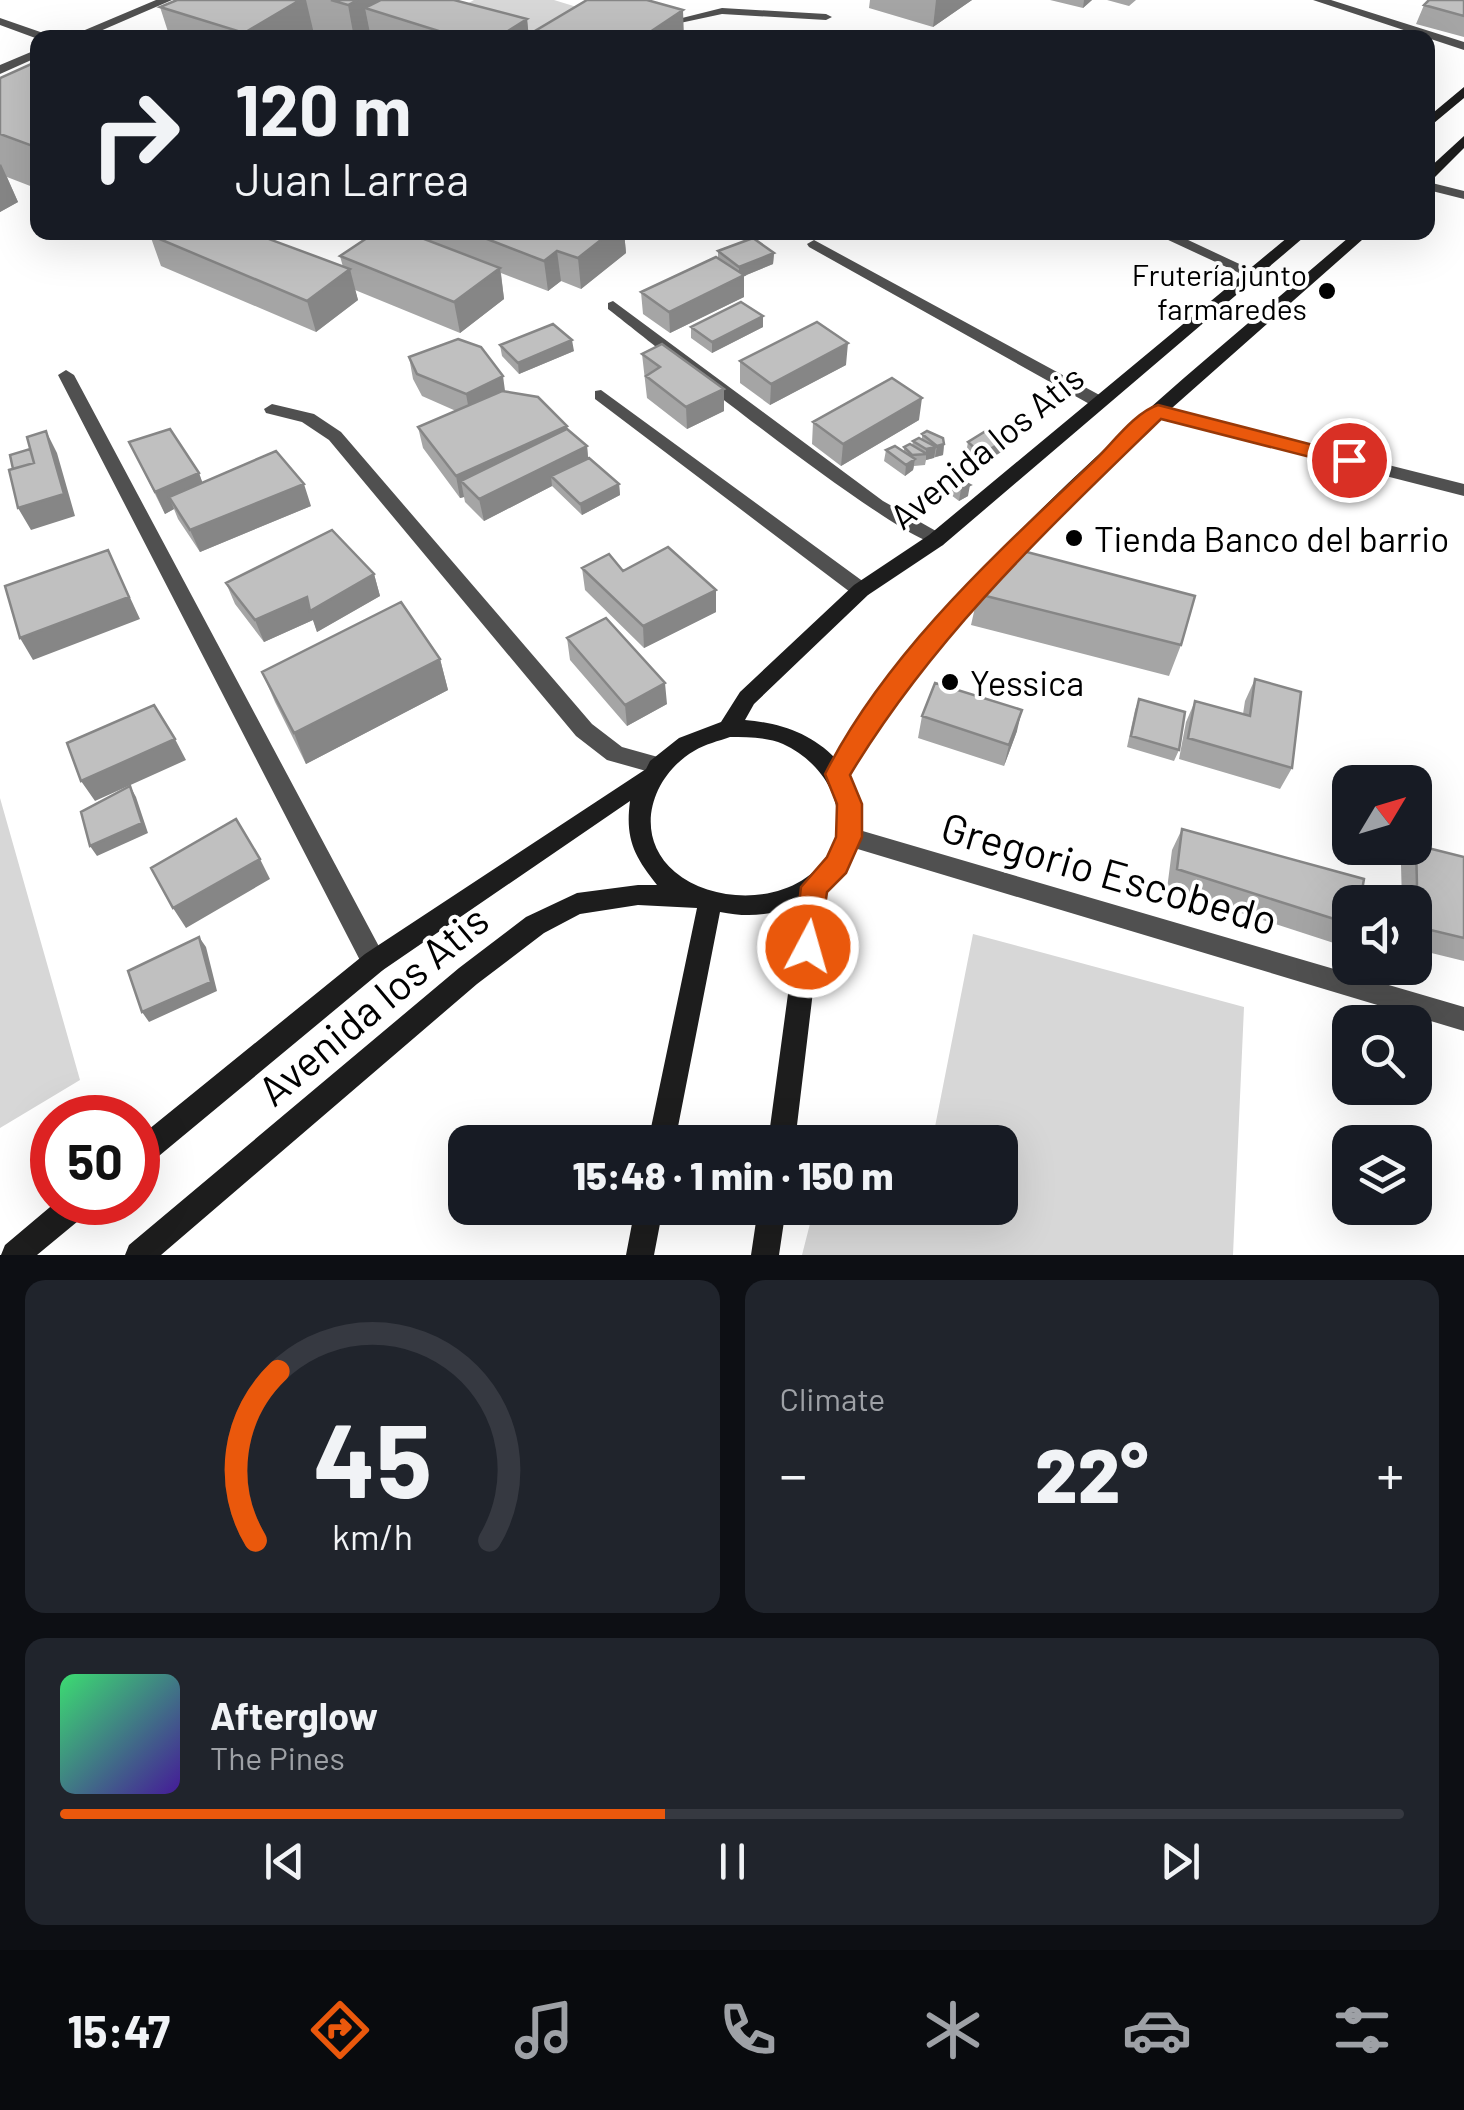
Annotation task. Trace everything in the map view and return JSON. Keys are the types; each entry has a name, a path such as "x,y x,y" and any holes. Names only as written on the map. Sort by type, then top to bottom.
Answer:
{"main road":[{"path":"1435,118 1464,91"},
{"path":"1435,169 1464,140"},
{"name":"Avenida los Atis","path":"729,728 747,698 862,590 936,540 1295,240"},
{"path":"784,1125 814,887 837,864 849,837 850,804 837,774 886,699 1001,562 1158,412 1355,240"},
{"name":"Avenida los Atis","path":"160,1137 374,962 652,771 676,747 729,728 760,729 791,738 817,753 837,774"},
{"path":"652,771 637,810 641,844 661,874 702,900 665,1125"},
{"name":"Avenida los Atis","path":"139,1255 468,976 536,925 577,904 638,894 765,907 814,887"},
{"path":"15,1255 51,1225"},
{"path":"640,1255 646,1225"},
{"path":"766,1255 770,1225"}],"street":[{"path":"92,30 166,0"},
{"path":"1320,0 1414,30"},
{"path":"680,20 722,11 826,17"},
{"path":"0,21 30,32"},
{"path":"0,40 26,30"},
{"path":"1435,37 1464,46"},
{"path":"0,70 30,56"},
{"path":"1435,188 1464,195"},
{"path":"1176,240 1256,275"},
{"path":"814,244 1098,402"},
{"path":"613,306 877,505 936,540"},
{"path":"66,375 374,962"},
{"path":"601,395 862,590"},
{"path":"272,409 308,418 335,436 584,730 615,754 652,771"},
{"path":"1158,412 1464,490"},
{"name":"Gregorio Escobedo","path":"849,837 1464,1019"}],"shaded area":[{"path":"474,0 554,0 606,16 584,30 422,28"},
{"path":"0,798 80,1080 55,1095 30,1095 30,1110 0,1128"},
{"path":"973,934 1244,1007 1233,1255 802,1255 810,1225 1018,1225 1018,1125 935,1125"}],"building":[{"path":"177,0 300,0 249,30 234,30 160,7"},
{"path":"331,0 358,0 348,5"},
{"path":"381,0 454,0 527,19 510,30 435,30 365,8"},
{"path":"587,0 647,0 683,10 653,30 537,30"},
{"path":"1429,0 1464,0 1464,16 1424,5"},
{"path":"30,65 30,145 0,134 0,78"},
{"path":"162,240 272,240 350,269 307,301"},
{"path":"364,240 427,240 500,268 454,302 340,256"},
{"path":"490,240 601,240 578,258 557,251 544,261"},
{"path":"756,240 774,253 739,267 718,251"},
{"path":"716,257 744,275 669,312 641,292"},
{"path":"741,302 763,316 712,342 691,327"},
{"path":"817,322 848,343 771,384 740,361"},
{"path":"553,324 572,340 518,363 500,345"},
{"path":"458,339 481,347 503,376 466,394 417,374 409,357"},
{"path":"662,344 724,389 686,407 646,376 660,367 642,354"},
{"path":"892,378 922,398 843,444 813,422"},
{"path":"502,391 538,397 567,426 456,476 418,427"},
{"path":"170,429 199,473 155,492 129,442"},
{"path":"567,429 587,446 479,499 461,481"},
{"path":"989,429 1006,440 981,454 968,442"},
{"path":"46,431 64,494 18,508 9,470 34,463 27,437"},
{"path":"927,431 943,438 944,444 937,446 922,434"},
{"path":"919,438 936,447 926,449 913,441"},
{"path":"910,444 927,454 912,455 904,447"},
{"path":"895,446 915,459 906,465 886,450"},
{"path":"30,449 34,463 13,469 10,455"},
{"path":"276,451 304,484 190,530 169,497"},
{"path":"589,458 619,484 580,504 551,476"},
{"path":"960,480 970,485 961,489 953,484"},
{"path":"332,530 374,574 310,611 307,597 255,620 226,583"},
{"path":"668,547 716,590 643,626 582,568 609,554 623,571"},
{"path":"108,550 129,597 20,638 5,586"},
{"path":"1023,551 1195,596 1181,645 978,594"},
{"path":"401,602 440,659 294,733 262,672"},
{"path":"606,618 665,683 625,705 567,638"},
{"path":"1255,679 1301,692 1292,768 1188,738 1195,701 1250,716"},
{"path":"935,683 1022,710 1009,745 922,716"},
{"path":"1139,699 1185,712 1179,750 1131,736"},
{"path":"154,705 175,739 81,781 67,743"},
{"path":"130,786 142,823 90,846 81,812"},
{"path":"236,819 260,859 173,908 151,868"},
{"path":"1182,829 1364,879 1363,885 1332,885 1332,918 1177,869"},
{"path":"1432,849 1464,857 1464,938 1432,930 1432,885 1417,885 1416,865 1432,865"},
{"path":"199,937 211,982 142,1012 128,971"}],"place":[{"name":"Frutería junto farmaredes","path":"1327,291"},
{"name":"Tienda Banco del barrio","path":"1074,538"},
{"name":"Yessica","path":"950,682"}],"route":[{"path":"808,947 814,887 837,864 849,837 850,804 837,774 865,730 896,684 1001,562 1158,412 1349,460"}]}
